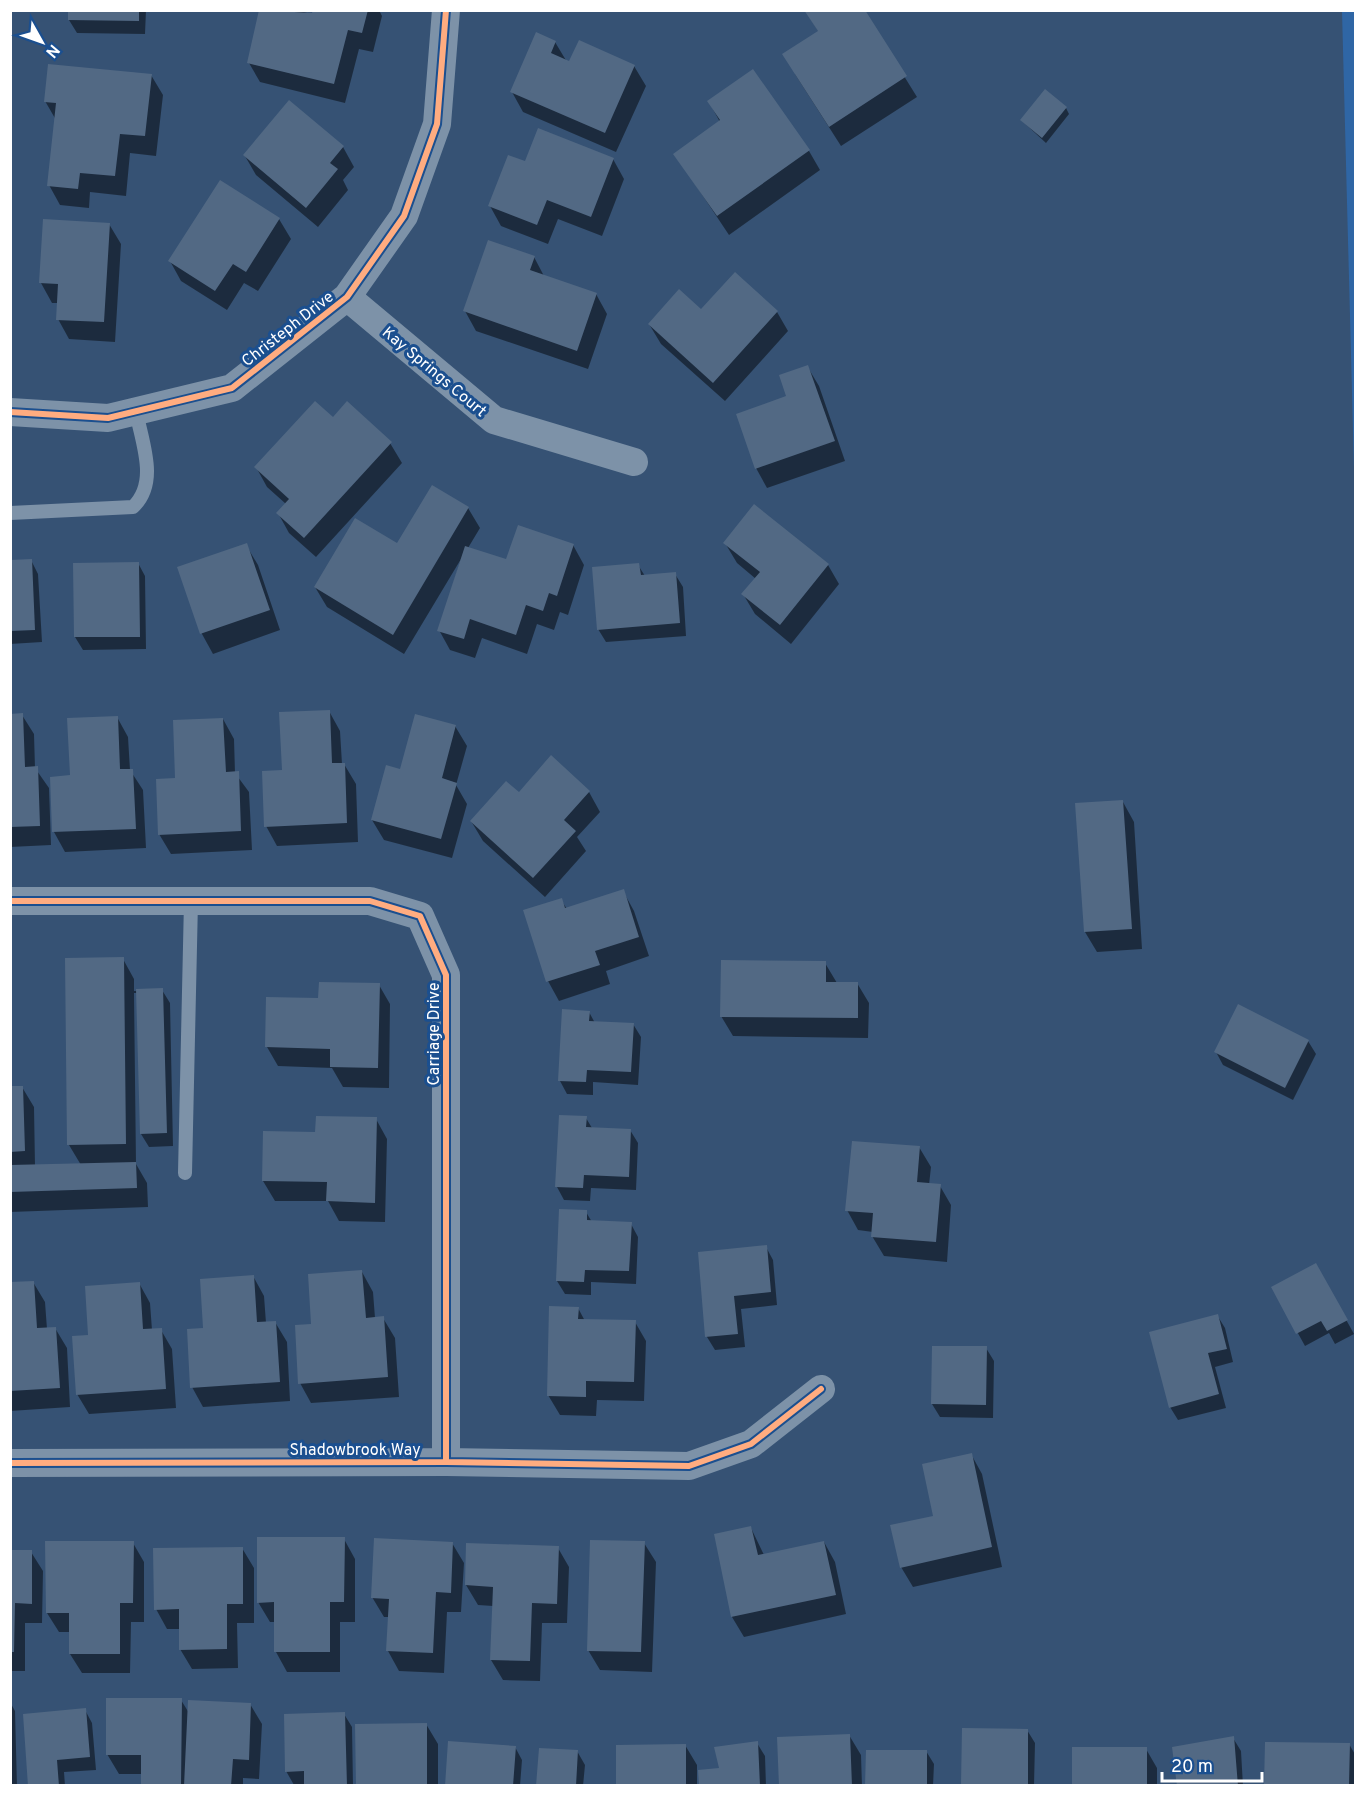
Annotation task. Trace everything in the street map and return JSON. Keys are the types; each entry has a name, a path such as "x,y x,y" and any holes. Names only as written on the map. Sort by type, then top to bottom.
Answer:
{"street":[{"name":"Christeph Drive","path":"10,412 108,418 232,388 347,297 404,216 437,124 446,10"},
{"name":"Kay Springs Court","path":"347,297 494,420 634,462"},
{"name":"Carriage Drive","path":"10,901 369,901 420,916 446,975 446,1462"},
{"name":"Shadowbrook Way","path":"10,1463 446,1462 689,1466 751,1444 821,1389"}],"lane":[{"path":"10,513 133,507 142,498 147,488 148,473 136,411"},
{"path":"185,1173 191,901"}],"shaded area":[{"path":"1342,11 1356,11 1355,507"}],"building":[{"path":"68,10 139,10 139,21 68,20"},
{"path":"259,10 312,13 313,10 368,10 362,33 348,30 334,84 247,63"},
{"path":"804,10 865,10 907,76 829,127 782,54 818,31"},
{"path":"536,32 556,41 551,53 569,61 579,40 635,65 605,133 510,92"},
{"path":"48,64 152,74 145,136 120,134 115,176 80,173 78,189 47,186 56,103 44,102"},
{"path":"753,69 810,150 717,216 673,154 720,120 707,101"},
{"path":"1045,89 1067,107 1042,138 1020,120"},
{"path":"289,100 344,146 330,163 338,169 306,208 243,155"},
{"path":"538,128 614,158 591,217 547,200 537,225 488,206 508,155 525,161"},
{"path":"220,180 280,218 246,272 233,264 215,291 168,261"},
{"path":"43,219 110,223 104,322 56,320 58,284 39,283"},
{"path":"488,240 535,256 530,270 597,293 577,351 463,311"},
{"path":"735,272 778,311 713,383 648,324 679,289 701,309"},
{"path":"808,365 835,441 755,469 736,414 786,396 779,375"},
{"path":"315,401 333,417 347,401 392,442 304,538 276,513 289,499 254,467"},
{"path":"432,485 469,507 393,635 314,587 355,518 397,543"},
{"path":"754,504 829,564 780,625 741,594 760,572 723,543"},
{"path":"518,525 574,544 557,596 549,593 543,611 526,605 516,635 470,619 464,639 437,631 465,546 506,559"},
{"path":"247,543 270,610 200,634 177,567"},
{"path":"32,559 35,630 10,631 10,560"},
{"path":"139,562 140,637 74,637 73,563"},
{"path":"639,563 641,575 676,572 680,623 597,630 592,567"},
{"path":"330,710 332,763 345,763 347,823 264,827 262,771 282,770 279,712"},
{"path":"23,713 25,767 38,766 40,826 10,827 10,714"},
{"path":"415,714 456,725 442,778 457,783 441,839 371,820 386,765 400,769"},
{"path":"118,716 120,769 133,769 136,829 52,832 50,777 70,775 67,718"},
{"path":"223,718 226,772 239,771 241,831 158,835 156,779 175,778 173,720"},
{"path":"551,755 590,791 564,820 576,831 533,878 470,821 506,781 519,792"},
{"path":"1123,800 1132,929 1084,932 1075,803"},
{"path":"624,889 639,937 595,951 600,965 546,982 523,910 562,898 565,908"},
{"path":"124,957 126,1144 67,1145 65,958"},
{"path":"721,960 826,961 826,982 858,982 858,1018 720,1017"},
{"path":"319,982 380,983 378,1068 330,1067 330,1049 265,1047 266,997 318,998"},
{"path":"163,988 167,1133 140,1134 136,989"},
{"path":"1238,1004 1309,1040 1285,1088 1214,1052"},
{"path":"562,1009 590,1011 589,1021 634,1023 631,1072 587,1070 586,1082 558,1081"},
{"path":"10,1086 23,1086 25,1151 10,1152"},
{"path":"559,1115 587,1116 586,1127 631,1129 629,1177 584,1175 583,1188 555,1187"},
{"path":"316,1116 377,1117 375,1203 326,1201 327,1182 262,1181 263,1131 315,1132"},
{"path":"852,1141 920,1146 917,1182 941,1184 936,1242 871,1237 873,1213 845,1211"},
{"path":"136,1162 137,1188 10,1192 10,1165"},
{"path":"559,1209 587,1210 587,1220 632,1222 629,1271 585,1270 584,1282 556,1281"},
{"path":"767,1245 771,1292 734,1296 738,1334 705,1337 698,1252"},
{"path":"1316,1263 1348,1320 1327,1331 1321,1321 1296,1334 1271,1287"},
{"path":"362,1270 366,1318 384,1316 388,1377 298,1384 295,1325 311,1324 308,1274"},
{"path":"254,1275 257,1322 276,1321 280,1382 190,1388 187,1329 203,1328 200,1279"},
{"path":"34,1281 37,1328 56,1327 60,1388 10,1391 10,1282"},
{"path":"140,1282 143,1329 162,1328 166,1389 76,1395 72,1336 88,1335 85,1286"},
{"path":"549,1306 579,1307 578,1319 636,1320 634,1382 586,1381 586,1397 547,1396"},
{"path":"1218,1314 1227,1349 1208,1353 1219,1394 1169,1408 1149,1332"},
{"path":"932,1346 987,1346 986,1405 931,1404"},
{"path":"972,1453 992,1547 900,1568 890,1525 933,1516 922,1464"},
{"path":"751,1526 758,1555 824,1541 836,1595 731,1617 714,1534"},
{"path":"257,1537 345,1537 344,1602 330,1602 330,1652 274,1652 274,1602 257,1603"},
{"path":"374,1538 453,1542 451,1593 436,1592 433,1653 386,1651 389,1599 371,1598"},
{"path":"590,1540 645,1541 641,1652 587,1651"},
{"path":"45,1541 134,1541 133,1603 120,1603 120,1654 69,1654 69,1613 46,1613"},
{"path":"466,1543 559,1546 557,1604 532,1603 530,1661 490,1660 493,1587 465,1585"},
{"path":"243,1547 243,1604 227,1604 227,1649 179,1650 179,1609 154,1610 153,1548"},
{"path":"10,1550 32,1550 32,1604 15,1603 14,1652 10,1652"},
{"path":"106,1698 182,1698 181,1786 141,1786 141,1755 106,1755"},
{"path":"188,1700 251,1703 249,1760 233,1759 231,1786 184,1786"},
{"path":"86,1708 90,1757 57,1760 59,1786 28,1786 23,1714"},
{"path":"345,1712 347,1786 304,1786 304,1771 285,1772 284,1714"},
{"path":"427,1723 427,1786 356,1786 355,1724"},
{"path":"962,1728 1028,1729 1028,1786 961,1785"},
{"path":"850,1734 852,1786 779,1786 777,1737"},
{"path":"1234,1736 1238,1786 1177,1786 1172,1747"},
{"path":"448,1741 516,1746 513,1786 445,1786"},
{"path":"758,1741 760,1786 699,1786 698,1770 719,1768 714,1747"},
{"path":"1265,1742 1350,1743 1349,1786 1264,1786"},
{"path":"686,1744 686,1786 616,1786 616,1745"},
{"path":"1072,1747 1147,1747 1147,1786 1072,1786"},
{"path":"539,1748 578,1750 576,1786 536,1786"},
{"path":"866,1750 927,1750 927,1786 865,1786"}],"cycle path":[{"path":"10,412 108,418 232,388 347,297 404,216 437,124 446,10"},
{"path":"10,901 370,901 420,916 446,975 446,1462"},
{"path":"10,1463 446,1462 689,1466 751,1444 821,1389"}]}
